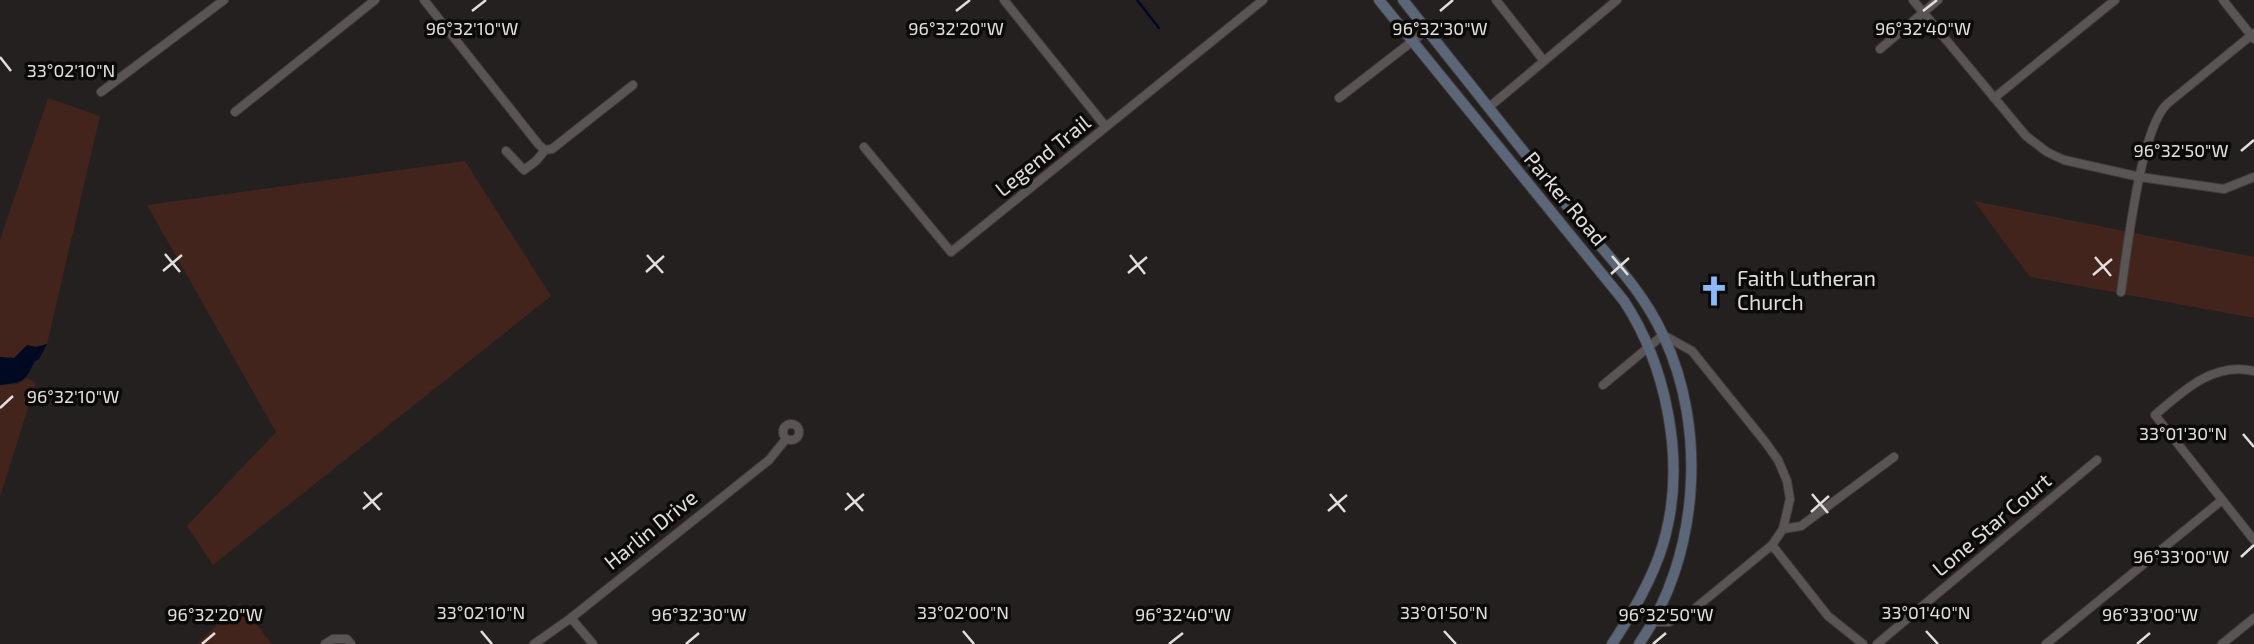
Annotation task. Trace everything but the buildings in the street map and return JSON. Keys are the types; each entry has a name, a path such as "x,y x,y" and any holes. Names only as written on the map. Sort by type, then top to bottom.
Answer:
{"main road":[{"name":"Parker Road","path":"1379,0 1624,301 1640,326 1649,347 1665,397 1674,474 1671,505 1666,534 1656,563 1625,625 1612,644"},
{"name":"Parker Road","path":"1403,0 1629,279 1663,335 1681,386 1692,474 1685,535 1667,590 1653,622 1639,644"}],"street":[{"path":"101,92 223,0"},
{"path":"235,112 376,0"},
{"path":"424,0 545,150"},
{"path":"1004,0 1106,127"},
{"name":"Legend Trail","path":"863,147 951,252 1262,0"},
{"path":"1496,0 1544,61"},
{"path":"1488,108 1617,0"},
{"path":"1913,0 2026,136 2047,152 2064,160 2140,177 2224,189 2254,177"},
{"path":"1880,49 1938,0"},
{"path":"1994,98 2115,0"},
{"path":"2121,292 2140,177 2152,127 2161,110 2253,36 2223,0"},
{"path":"1339,98 1426,30"},
{"path":"506,151 524,170 545,150 552,149 633,85"},
{"path":"1603,385 1663,335 1692,351 1778,460 1789,491 1783,529 1772,545 1693,610 1669,622 1653,622"},
{"path":"2254,371 2239,368 2216,372 2190,385 2155,415 2254,540"},
{"name":"Harlin Drive","path":"534,644 571,618 769,460 786,439"},
{"path":"1783,529 1801,526 1894,457"},
{"name":"Lone Star Court","path":"1877,644 2097,460"},
{"path":"2046,644 2222,499"},
{"path":"1772,545 1828,617 1863,644"},
{"path":"571,618 593,644"},
{"path":"2222,644 2254,618"},
{"path":"325,644 339,637 347,639 351,644"}],"shaded area":[{"path":"48,98 100,116 47,344 36,347 27,345 14,358 0,357 0,240"},
{"path":"465,161 551,296 213,565 187,526 276,432 147,205"},
{"path":"1974,201 2254,257 2254,318 2030,277"},
{"path":"27,378 36,383 0,497 0,385 18,384"},
{"path":"240,603 272,644 197,644"}],"water":[{"path":"47,344 25,378 0,385 0,357 14,358 27,345 36,347"}],"waterway":[{"path":"1137,0 1159,28"}],"place":[{"name":"Faith Lutheran Church","path":"1714,291"}]}
